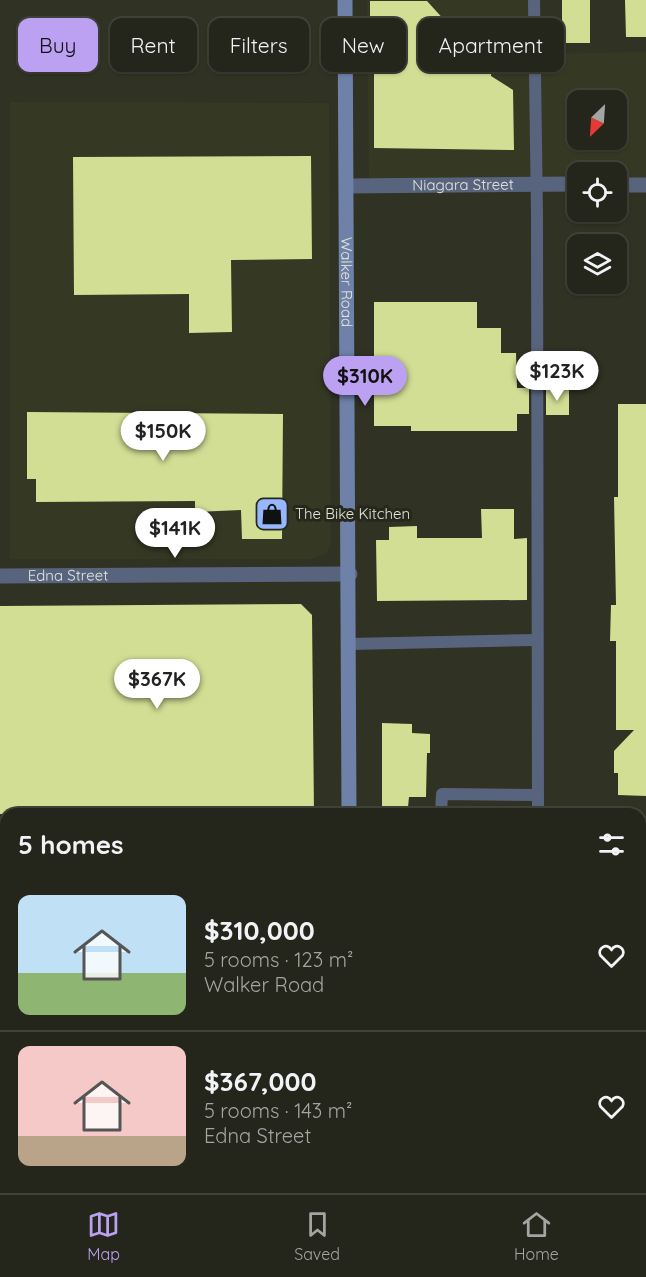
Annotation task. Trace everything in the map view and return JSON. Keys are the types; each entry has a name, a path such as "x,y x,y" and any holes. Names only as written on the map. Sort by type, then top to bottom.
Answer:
{"main road":[{"name":"Walker Road","path":"345,0 350,573 349,808"}],"street":[{"name":"Niagara Street","path":"346,186 567,184"},
{"path":"627,185 646,185"},
{"name":"Edna Street","path":"0,576 350,573"}],"lane":[{"path":"534,0 538,808"},
{"path":"350,644 537,640"},
{"path":"441,808 442,794 538,795"}],"shaded area":[{"path":"367,0 534,0 534,18 418,18 418,72 564,72 564,53 646,52 646,185 627,185 627,162 567,162 567,184 369,186 368,72 406,72 406,18 367,18"},
{"path":"10,102 329,103 331,541 327,553 311,559 10,559"}],"building":[{"path":"562,0 590,0 590,43 564,43 564,18 562,18"},
{"path":"625,0 646,0 646,37 626,37"},
{"path":"370,1 427,1 442,18 418,18 418,72 491,72 491,76 513,90 514,150 374,148 374,72 406,72 406,18 370,18"},
{"path":"311,156 312,259 231,260 232,332 189,333 189,294 74,295 73,157"},
{"path":"374,302 477,302 477,328 501,328 501,353 516,353 517,388 529,388 529,414 517,414 517,431 411,431 411,426 374,426"},
{"path":"546,388 569,389 569,415 546,415"},
{"path":"618,404 646,404 646,796 618,795 618,773 614,773 614,751 634,730 616,730 616,641 610,641 611,605 616,605 614,497 618,497"},
{"path":"27,412 283,414 282,539 242,539 241,510 195,512 195,501 36,502 36,479 27,479"},
{"path":"481,509 514,509 514,539 527,538 527,600 377,601 376,540 389,540 389,527 417,526 417,538 482,538"},
{"path":"301,604 312,615 314,808 0,808 0,606"},
{"path":"382,723 412,724 412,733 430,734 426,797 409,797 408,807 382,806"}],"place":[{"name":"The Bike Kitchen","path":"272,514"}]}
